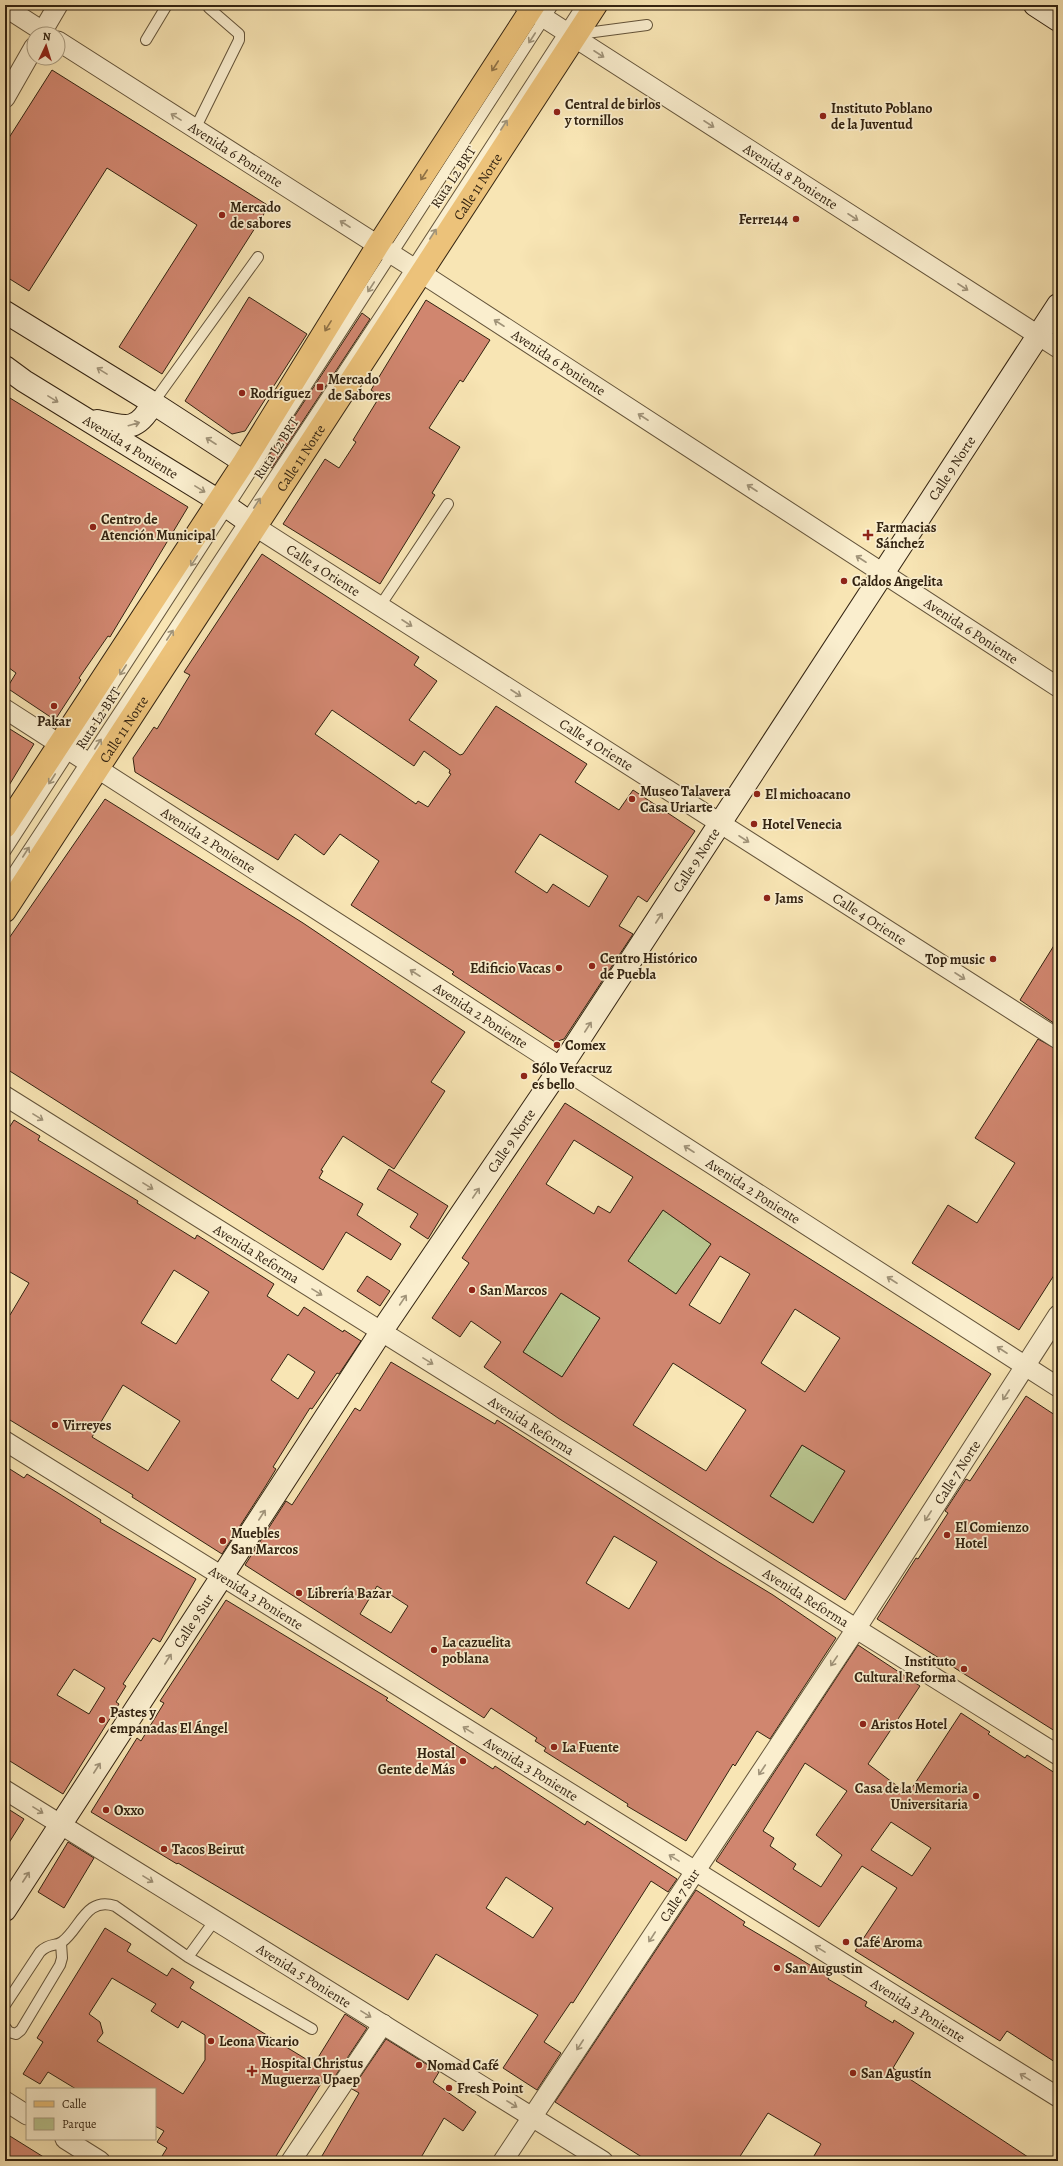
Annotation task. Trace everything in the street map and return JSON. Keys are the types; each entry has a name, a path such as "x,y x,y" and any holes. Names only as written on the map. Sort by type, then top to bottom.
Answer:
{"main road":[{"name":"Calle 11 Norte","path":"5,827 238,514 416,270 572,34 596,5"},
{"name":"Calle 11 Norte","path":"5,912 238,514 244,462 385,250 537,9"}],"street":[{"path":"49,26 58,5"},
{"path":"1035,5 1058,20"},
{"name":"Avenida 6 Poniente","path":"5,7 30,26"},
{"name":"Avenida 8 Poniente","path":"537,9 572,34 1058,348"},
{"name":"Avenida 6 Poniente","path":"66,50 195,128 1058,687"},
{"path":"6,93 26,64"},
{"name":"Calle 9 Norte","path":"381,1332 562,1067 1058,305"},
{"path":"5,312 153,403 244,462"},
{"name":"Avenida 4 Poniente","path":"5,367 24,381 238,514"},
{"path":"83,417 112,424 130,426 141,422 153,403"},
{"name":"Calle 4 Oriente","path":"238,514 1058,1039"},
{"name":"Avenida 2 Poniente","path":"5,708 1058,1387"},
{"name":"Avenida Reforma","path":"5,1096 1058,1755"},
{"name":"Calle 7 Norte","path":"856,1629 1058,1315"},
{"name":"Calle 9 Sur","path":"5,1910 381,1332"},
{"name":"Avenida 3 Poniente","path":"5,1441 1058,2097"},
{"name":"Calle 7 Sur","path":"502,2161 533,2117 856,1629"},
{"name":"Avenida 5 Poniente","path":"5,1790 603,2161"},
{"path":"291,2161 383,2024"},
{"path":"5,2101 26,2114"},
{"path":"67,2140 100,2161"}],"lane":[{"path":"146,40 167,5"},
{"path":"582,5 572,34 647,25"},
{"path":"195,128 238,40 239,34 209,8"},
{"name":"Ruta L2 BRT","path":"238,514 385,250"},
{"path":"153,403 258,257"},
{"path":"380,606 448,504"},
{"name":"Ruta L2 BRT","path":"5,852 65,747"},
{"name":"Ruta L2 BRT","path":"5,885 92,765"},
{"path":"5,2005 40,1952 46,1946 61,1943 91,1909 99,1904 107,1904 115,1906 188,1957 312,2030"},
{"path":"188,1957 215,1920"},
{"path":"6,2033 16,2034 21,2030 60,1966 62,1958 61,1943"}],"green space":[{"path":"663,1210 711,1244 676,1294 628,1261"},
{"path":"561,1293 600,1318 562,1377 523,1352"},
{"path":"802,1445 845,1471 813,1523 770,1496"}],"building":[{"name":"Mercado de sabores","path":"52,70 269,206 162,374 119,347 197,225 107,168 29,291 5,276 5,144"},
{"path":"249,297 307,334 245,431 232,434 185,401"},
{"path":"426,300 490,340 463,382 460,380 429,428 460,447 432,493 435,495 380,584 283,524 325,459 339,468 356,442 353,440 380,396 371,390"},
{"path":"362,313 370,319 272,468 264,463"},
{"path":"5,395 188,507 110,637 108,636 79,678 81,680 55,720 7,688 16,673 5,665"},
{"path":"262,554 419,657 414,665 437,681 409,720 460,755 463,754 496,706 587,764 575,782 619,810 633,790 695,831 647,902 638,896 619,926 633,934 564,1039 555,1042 452,974 454,972 351,905 379,861 340,834 324,855 295,834 278,860 135,772 133,758 154,727 157,729 190,675 184,672","holes":["332,710 414,766 424,751 450,770 449,773 451,774 428,807 418,801 416,804 315,734","540,834 608,876 589,907 553,884 547,893 515,872"]},
{"path":"5,726 34,744 5,792"},
{"path":"105,799 303,923 465,1032 431,1082 445,1091 394,1169 343,1136 321,1170 323,1171 319,1178 363,1204 357,1215 401,1244 391,1260 346,1232 323,1270 5,1068 5,944"},
{"path":"1058,939 1058,1026 1020,1000"},
{"path":"1038,1039 1058,1050 1058,1269 1019,1330 912,1263 948,1205 977,1223 1015,1163 975,1138"},
{"path":"565,1103 991,1374 845,1600 558,1418 484,1367 501,1342 471,1321 460,1337 432,1318 469,1263 462,1258","holes":["574,1140 633,1177 610,1213 598,1206 594,1214 546,1184","663,1210 711,1244 676,1294 628,1261","720,1256 750,1274 720,1324 689,1305","561,1293 600,1318 562,1377 523,1352","795,1309 840,1338 805,1392 761,1363","673,1363 746,1410 706,1471 633,1425","802,1445 845,1471 813,1523 770,1496"]},
{"path":"14,1120 40,1136 38,1140 138,1201 137,1203 195,1239 197,1235 274,1284 267,1296 298,1316 304,1307 343,1332 344,1330 361,1341 339,1374 337,1373 312,1409 310,1408 273,1467 276,1469 222,1554 132,1497 133,1495 5,1417 5,1312 10,1315 29,1283 5,1269 5,1134","holes":["174,1270 209,1292 176,1344 141,1323","288,1354 315,1372 298,1399 271,1380","123,1385 180,1421 148,1471 92,1437"]},
{"path":"389,1169 448,1206 428,1239 410,1227 418,1214 377,1189"},
{"path":"367,1276 390,1291 380,1306 357,1291"},
{"path":"391,1362 495,1424 497,1420 717,1561 773,1595 836,1638 770,1739 757,1731 735,1766 733,1764 686,1841 627,1806 628,1804 544,1751 546,1748 535,1741 537,1738 491,1708 484,1718 245,1565 286,1501 292,1505 355,1408 360,1411","holes":["614,1536 657,1562 629,1609 586,1583","377,1586 408,1606 391,1633 360,1614"]},
{"path":"1026,1396 1058,1417 1058,1733 877,1619 916,1558 918,1559 948,1513 945,1511 966,1479 970,1481"},
{"path":"5,1466 24,1478 27,1474 101,1520 100,1522 196,1579 160,1642 153,1638 123,1684 126,1686 116,1702 119,1704 63,1794 5,1758","holes":["74,1669 105,1688 89,1714 57,1695"]},
{"path":"226,1600 388,1698 386,1700 493,1769 495,1766 585,1825 587,1821 677,1879 668,1892 651,1881 573,2003 571,2002 544,2042 561,2053 537,2090 503,2068 538,2015 436,1954 408,2000 91,1812 137,1738 141,1741 164,1703 160,1701","holes":["506,1877 553,1908 533,1938 486,1908"]},
{"path":"858,1645 920,1686 868,1764 908,1794 961,1713 990,1732 988,1734 1025,1758 1027,1755 1058,1775 1058,2064 1007,2031 1000,2041 855,1951 897,1888 862,1866 819,1927 716,1861","holes":["805,1763 847,1791 816,1835 842,1855 821,1887 793,1869 796,1864 770,1846 774,1838 763,1831","891,1822 931,1848 912,1876 871,1850"]},
{"path":"5,1807 24,1819 5,1849"},
{"path":"68,1842 94,1858 64,1908 38,1892"},
{"path":"696,1890 745,1922 743,1925 797,1957 829,1977 828,1979 867,2002 865,2006 893,2023 894,2020 914,2033 893,2068 1034,2161 811,2161 821,2144 768,2113 737,2161 648,2161 555,2102"},
{"path":"105,1928 131,1944 127,1951 167,1976 172,1968 194,1982 190,1988 314,2064 345,2014 367,2028 334,2078 327,2074 273,2161 159,2161 167,2148 157,2142 164,2131 156,2127 156,2088 74,2088 48,2072 40,2084 23,2074 43,2042 37,2038","holes":["112,1978 156,2004 151,2011 178,2028 182,2021 205,2035 205,2060 183,2094 97,2041 103,2033 100,2022 89,2014"]},
{"path":"386,2039 439,2072 433,2082 476,2112 463,2131 444,2118 419,2161 319,2161 359,2093 352,2089"},
{"path":"5,2133 50,2161 5,2161"}],"place":[{"name":"Central de birlos y tornillos","path":"557,112"},
{"name":"Instituto Poblano de la Juventud","path":"823,116"},
{"name":"Mercado de sabores","path":"222,215"},
{"name":"Ferre144","path":"796,219"},
{"name":"Mercado de Sabores","path":"320,387"},
{"name":"Rodríguez","path":"242,393"},
{"name":"Centro de Atención Municipal","path":"93,527"},
{"name":"Farmacias Sánchez","path":"868,535"},
{"name":"Caldos Angelita","path":"844,581"},
{"name":"Pakar","path":"54,706"},
{"name":"El michoacano","path":"757,794"},
{"name":"Museo Talavera Casa Uriarte","path":"632,799"},
{"name":"Hotel Venecia","path":"754,824"},
{"name":"Jams","path":"767,898"},
{"name":"Top music","path":"993,959"},
{"name":"Centro Histórico de Puebla","path":"592,966"},
{"name":"Edificio Vacas","path":"559,968"},
{"name":"Comex","path":"557,1045"},
{"name":"Sólo Veracruz es bello","path":"524,1076"},
{"name":"San Marcos","path":"472,1290"},
{"name":"Virreyes","path":"55,1425"},
{"name":"El Comienzo Hotel","path":"947,1535"},
{"name":"Muebles San Marcos","path":"223,1541"},
{"name":"Librería Bazar","path":"299,1593"},
{"name":"La cazuelita poblana","path":"434,1650"},
{"name":"Instituto Cultural Reforma","path":"964,1669"},
{"name":"Pastes y empanadas El Ángel","path":"102,1720"},
{"name":"Aristos Hotel","path":"863,1724"},
{"name":"La Fuente","path":"554,1747"},
{"name":"Hostal Gente de Más","path":"463,1761"},
{"name":"Casa de la Memoria Universitaria","path":"976,1796"},
{"name":"Oxxo","path":"106,1810"},
{"name":"Tacos Beirut","path":"164,1849"},
{"name":"Café Aroma","path":"846,1942"},
{"name":"San Augustin","path":"777,1968"},
{"name":"Leona Vicario","path":"211,2041"},
{"name":"Nomad Café","path":"419,2065"},
{"name":"Hospital Christus Muguerza Upaep","path":"252,2071"},
{"name":"San Agustín","path":"853,2073"},
{"name":"Fresh Point","path":"449,2088"}]}
